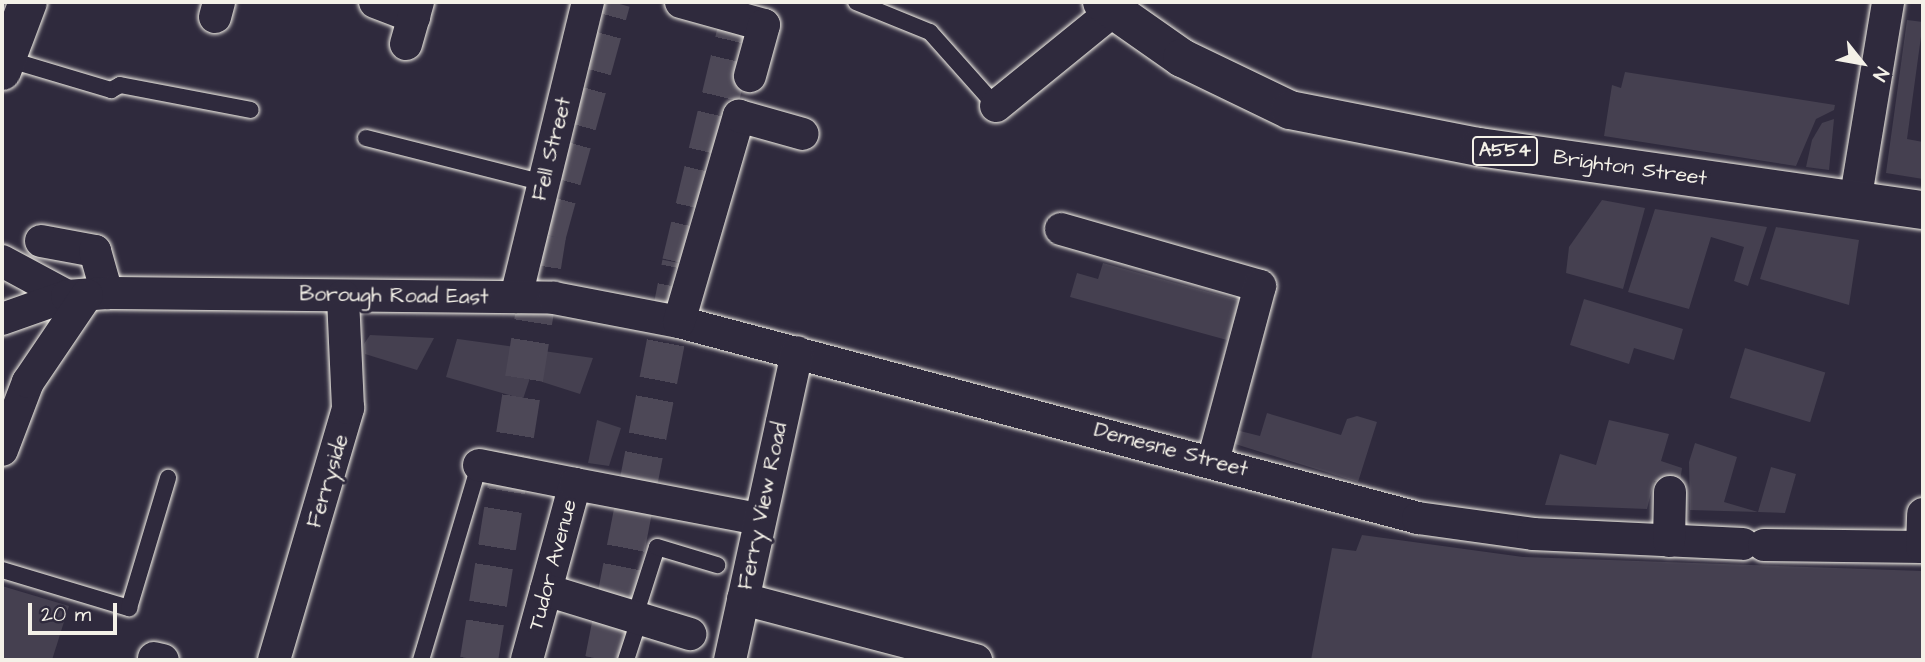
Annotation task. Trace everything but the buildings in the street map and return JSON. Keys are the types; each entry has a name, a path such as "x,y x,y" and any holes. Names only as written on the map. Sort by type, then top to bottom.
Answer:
{"main road":[{"path":"4,65 28,2"},
{"name":"Brighton Street","path":"1112,4 1194,64 1290,110 1479,147 1923,210"}],"street":[{"path":"375,2 413,21"},
{"name":"Fell Street","path":"516,297 588,2"},
{"path":"681,2 764,25 750,76"},
{"path":"1855,202 1888,2"},
{"path":"996,106 1112,4"},
{"path":"679,321 739,116 803,134"},
{"path":"1061,229 1260,286 1213,461"},
{"path":"2,450 28,382 87,295 95,251 41,241"},
{"name":"Borough Road East","path":"2,261 87,295"},
{"name":"Borough Road East","path":"2,319 87,295 554,298 679,321"},
{"name":"Ferryside","path":"274,660 348,408 343,296"},
{"name":"Demesne Street","path":"679,321 1418,517 1482,529 1754,545 1923,547"},
{"name":"Ferry View Road","path":"730,660 758,519 797,352"},
{"name":"Tudor Avenue","path":"479,465 575,484 527,660"},
{"path":"575,484 758,519"},
{"path":"1669,541 1671,492"},
{"path":"1923,514 1923,547"},
{"path":"546,590 690,634"},
{"path":"743,599 966,659"}],"lane":[{"path":"856,2 930,32 996,106"},
{"path":"4,65 111,90 120,85 251,110"},
{"path":"366,138 544,183"},
{"path":"421,660 479,465"},
{"path":"2,570 129,608 168,478"},
{"path":"626,660 657,547 717,565"}],"shaded area":[{"path":"1907,20 1923,22 1907,139 1923,142 1923,179 1886,173"},
{"path":"1625,72 1835,105 1834,110 1816,119 1796,166 1604,136 1612,85 1621,88"},
{"path":"1834,119 1829,170 1806,167 1812,140 1822,123"},
{"path":"1602,200 1645,208 1623,289 1566,273 1569,247"},
{"path":"1655,209 1767,227 1748,286 1734,281 1744,247 1711,237 1689,309 1628,292"},
{"path":"1776,227 1859,240 1849,305 1760,279"},
{"path":"1103,263 1241,301 1227,340 1070,297 1077,273 1098,279"},
{"path":"1584,299 1683,329 1674,360 1634,348 1629,364 1570,345"},
{"path":"370,335 434,338 417,370 365,354 364,344"},
{"path":"457,339 593,358 580,394 530,378 523,399 446,377"},
{"path":"1745,348 1825,373 1810,422 1730,398"},
{"path":"1267,413 1341,435 1347,419 1357,416 1377,422 1358,482 1232,443 1236,430 1260,436"},
{"path":"597,420 621,428 609,466 588,463"},
{"path":"1609,420 1669,434 1661,461 1682,468 1680,482 1654,481 1647,509 1545,505 1560,454 1596,465"},
{"path":"1695,443 1737,457 1724,502 1758,512 1690,510 1689,462"},
{"path":"1771,467 1796,474 1785,513 1758,512"},
{"path":"1362,535 1523,557 1923,571 1923,660 1311,660 1332,548 1356,551"},
{"path":"2,586 69,606 52,660 2,660"}],"tunnel":[{"path":"479,660 547,235 611,2"},
{"path":"604,660 681,263 743,2"}]}
